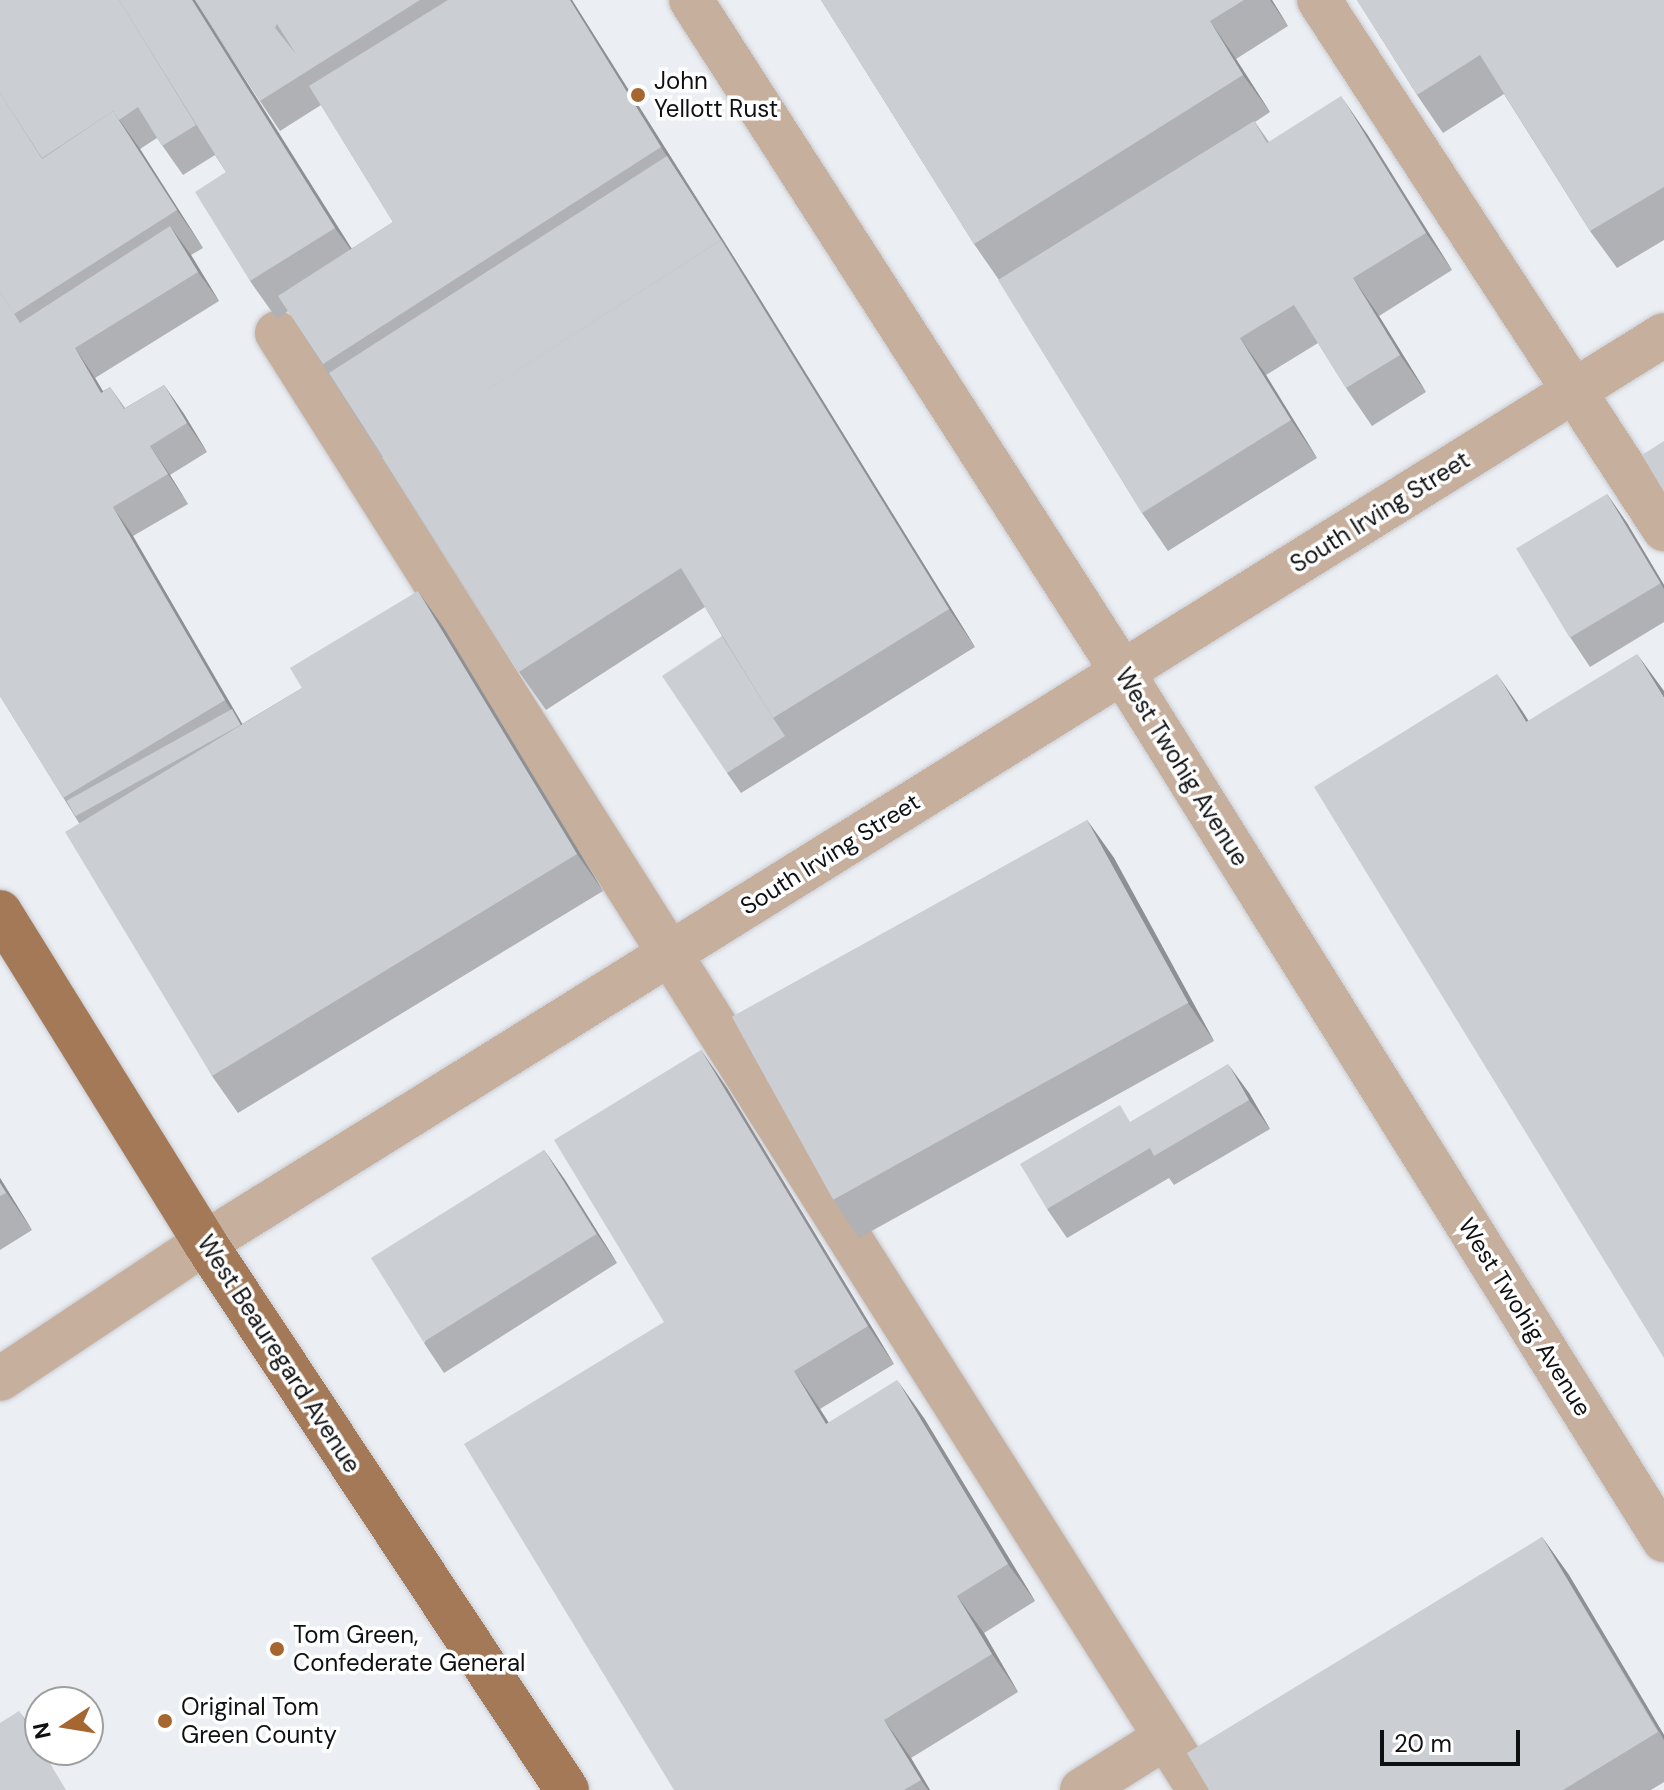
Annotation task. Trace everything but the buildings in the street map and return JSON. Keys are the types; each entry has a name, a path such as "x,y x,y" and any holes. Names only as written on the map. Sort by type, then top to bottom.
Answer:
{"main road":[{"name":"West Beauregard Avenue","path":"0,912 205,1243 567,1790"}],"street":[{"name":"West Twohig Avenue","path":"691,0 1123,673 1664,1540"},
{"path":"1319,0 1577,390 1664,529"},
{"path":"277,333 1199,1790"},
{"name":"South Irving Street","path":"0,1379 205,1243 1664,335"},
{"path":"1082,1790 1166,1737"}],"place":[{"name":"John Yellott Rust","path":"638,95"},
{"name":"Tom Green, Confederate General","path":"277,1649"},
{"name":"Original Tom Green County","path":"165,1721"}]}
